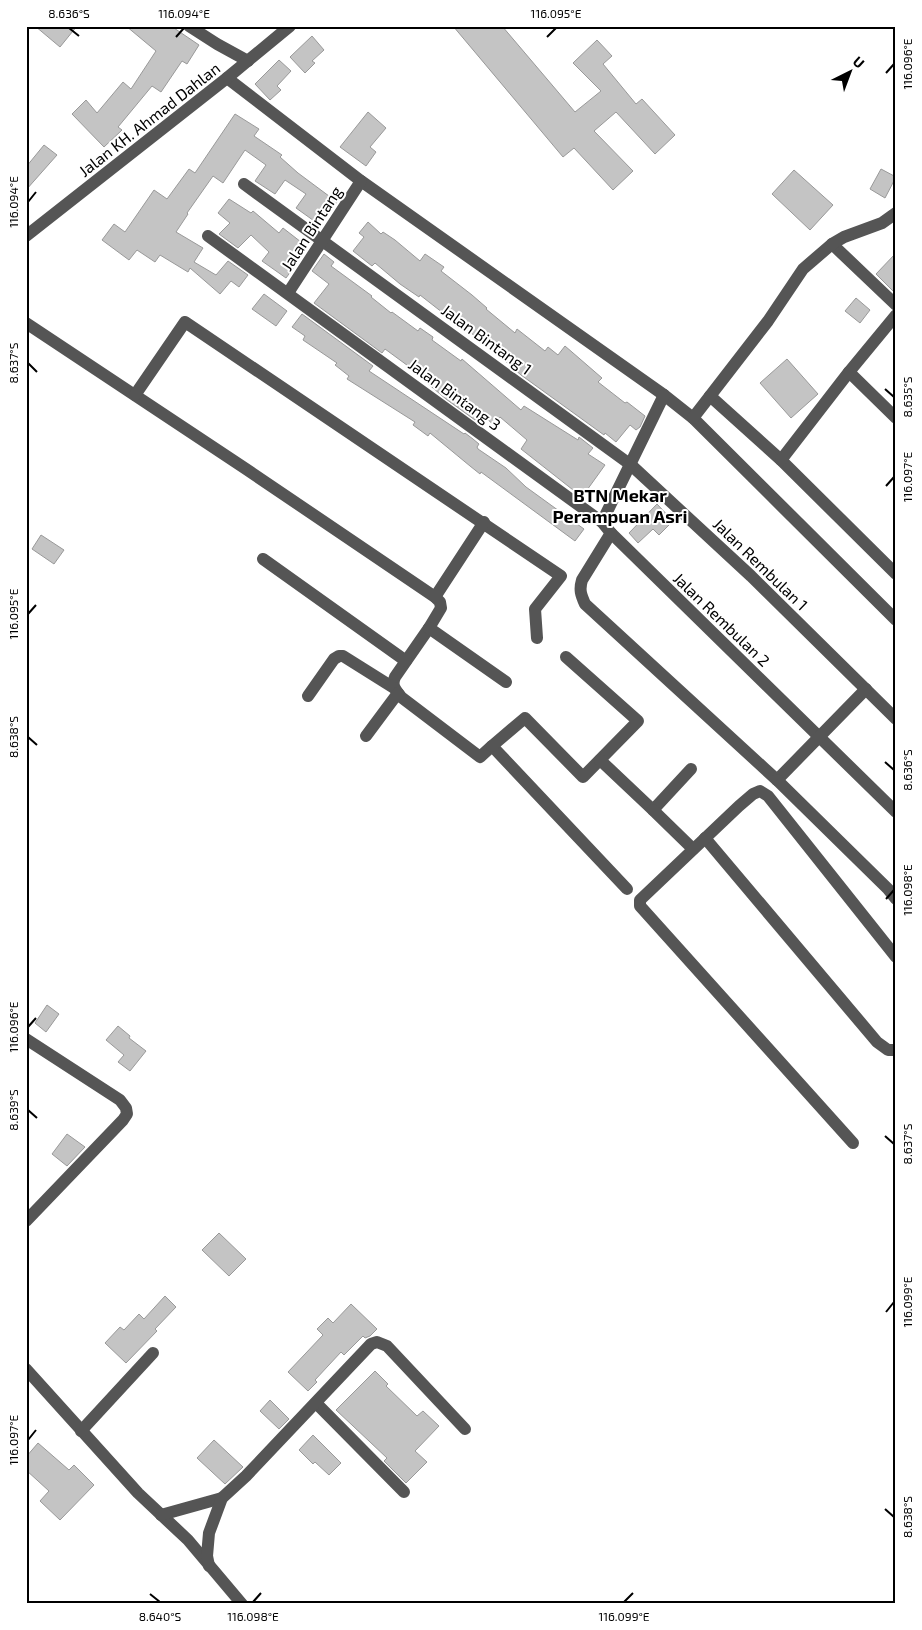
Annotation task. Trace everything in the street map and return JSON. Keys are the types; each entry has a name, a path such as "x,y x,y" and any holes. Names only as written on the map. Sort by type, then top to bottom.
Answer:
{"street":[{"path":"190,26 248,61"},
{"name":"Jalan KH. Ahmad Dahlan","path":"26,236 290,26"},
{"path":"227,78 361,181 664,395 693,418 896,620"},
{"name":"Jalan Bintang","path":"288,293 361,181"},
{"name":"Jalan Bintang 1","path":"244,184 631,465"},
{"path":"693,418 768,322 803,269 832,244 844,237 882,223 896,213"},
{"name":"Jalan Bintang 3","path":"208,236 602,522"},
{"path":"832,244 896,304"},
{"path":"781,460 896,315"},
{"path":"135,395 185,322 562,576 535,609 537,638"},
{"path":"26,324 435,597 440,602 441,608 392,682 396,691"},
{"path":"849,372 896,418"},
{"path":"602,522 664,395"},
{"path":"710,396 781,460 896,574"},
{"name":"Jalan Rembulan 1","path":"631,465 751,576 896,719"},
{"path":"435,597 484,522"},
{"name":"Jalan Rembulan 2","path":"602,522 611,533 896,812"},
{"path":"611,533 582,580 580,587 581,595 586,604 893,890"},
{"path":"263,559 406,661"},
{"path":"429,628 506,682"},
{"path":"308,696 334,659 344,656 396,691 480,757 525,718 583,777 638,721 566,657"},
{"path":"777,780 866,689"},
{"path":"366,736 396,691"},
{"path":"492,746 627,888"},
{"path":"600,760 693,849"},
{"path":"653,810 690,769"},
{"path":"853,1143 640,906 640,900 753,794 760,791 768,796 896,957"},
{"path":"705,838 877,1042 888,1050 896,1050"},
{"path":"26,1038 120,1100 126,1108 127,1114 26,1221"},
{"path":"161,1515 222,1498 246,1476 371,1344 377,1342 387,1346 465,1429"},
{"path":"81,1431 154,1354"},
{"path":"26,1369 138,1493 188,1540 242,1604"},
{"path":"316,1403 404,1492"},
{"path":"209,1566 207,1556 209,1533 222,1498"}],"building":[{"path":"35,26 77,26 60,47"},
{"path":"126,26 171,26 199,45 187,64 182,61 161,92 152,86 118,127 122,130 104,147 72,114 86,100 97,113 123,82 131,89 156,51"},
{"path":"453,26 502,26 575,112 601,91 573,63 597,40 612,56 603,64 636,104 642,99 675,135 655,154 616,112 594,131 633,171 613,190 574,148 563,157"},
{"path":"312,36 324,50 312,61 315,63 305,73 290,57"},
{"path":"279,60 291,71 277,86 281,90 270,100 255,84"},
{"path":"368,112 386,128 370,147 376,152 366,166 340,147"},
{"path":"235,114 259,129 254,136 282,155 280,157 298,173 337,202 329,212 327,210 317,223 296,208 306,194 285,180 275,194 255,181 266,165 245,150 223,183 213,176 176,232 203,248 194,262 216,275 228,261 248,275 239,287 231,281 220,294 190,268 188,272 160,255 155,262 137,250 129,260 102,240 114,224 125,232 154,190 167,199 189,169 195,173"},
{"path":"44,145 57,155 26,190 26,167"},
{"path":"881,169 896,177 885,198 870,189"},
{"path":"794,170 833,205 810,230 772,194"},
{"path":"229,199 251,213 253,211 279,233 283,228 301,242 286,261 294,267 286,278 262,261 269,252 251,235 238,248 219,234 230,223 218,213"},
{"path":"368,222 381,234 383,232 395,240 420,261 425,254 444,267 441,271 472,295 515,333 517,329 545,351 548,347 558,355 565,346 602,378 598,382 645,416 640,427 636,430 630,425 616,442 605,433 604,435 521,375 496,353 497,351 420,295 419,297 400,284 375,263 372,266 353,251 364,237 359,233"},
{"path":"896,253 896,294 876,274"},
{"path":"324,254 334,262 331,266 372,296 391,313 418,331 420,328 433,337 432,340 461,361 462,359 521,410 524,406 578,440 579,437 593,448 588,454 605,465 582,497 521,449 527,440 500,417 494,425 481,414 475,420 385,349 382,353 314,303 329,284 312,271"},
{"path":"264,294 287,311 276,326 252,309"},
{"path":"856,298 870,310 860,323 845,311"},
{"path":"302,314 373,366 369,371 465,433 479,444 478,449 506,468 526,487 584,529 575,541 481,472 480,474 430,433 428,436 413,425 415,422 347,379 349,376 335,365 337,363 303,340 305,336 292,327"},
{"path":"787,359 818,394 791,418 760,383"},
{"path":"657,504 673,521 659,535 653,529 638,543 629,533"},
{"path":"41,535 64,550 54,564 32,549"},
{"path":"47,1005 59,1014 46,1032 35,1023"},
{"path":"118,1026 130,1036 129,1038 146,1051 130,1071 118,1062 124,1055 106,1040"},
{"path":"67,1134 85,1147 67,1166 52,1154"},
{"path":"219,1233 246,1259 229,1276 202,1250"},
{"path":"165,1296 176,1307 155,1329 157,1331 126,1363 105,1343 120,1327 124,1330 139,1314 144,1319"},
{"path":"351,1304 377,1329 370,1336 365,1338 363,1336 344,1355 341,1352 315,1380 317,1382 308,1391 288,1372 323,1335 317,1329 328,1318 333,1323"},
{"path":"375,1371 388,1384 386,1386 417,1416 423,1411 439,1426 415,1451 427,1462 406,1483 384,1461 387,1458 336,1410"},
{"path":"270,1400 289,1419 279,1429 260,1411"},
{"path":"313,1435 341,1463 329,1475 315,1462 313,1464 299,1450"},
{"path":"214,1440 243,1467 225,1484 197,1458"},
{"path":"38,1443 69,1470 74,1465 94,1485 60,1520 40,1501 49,1491 26,1470 26,1457"}],"district":[{"name":"BTN Mekar Perampuan Asri","path":"620,505"}]}
